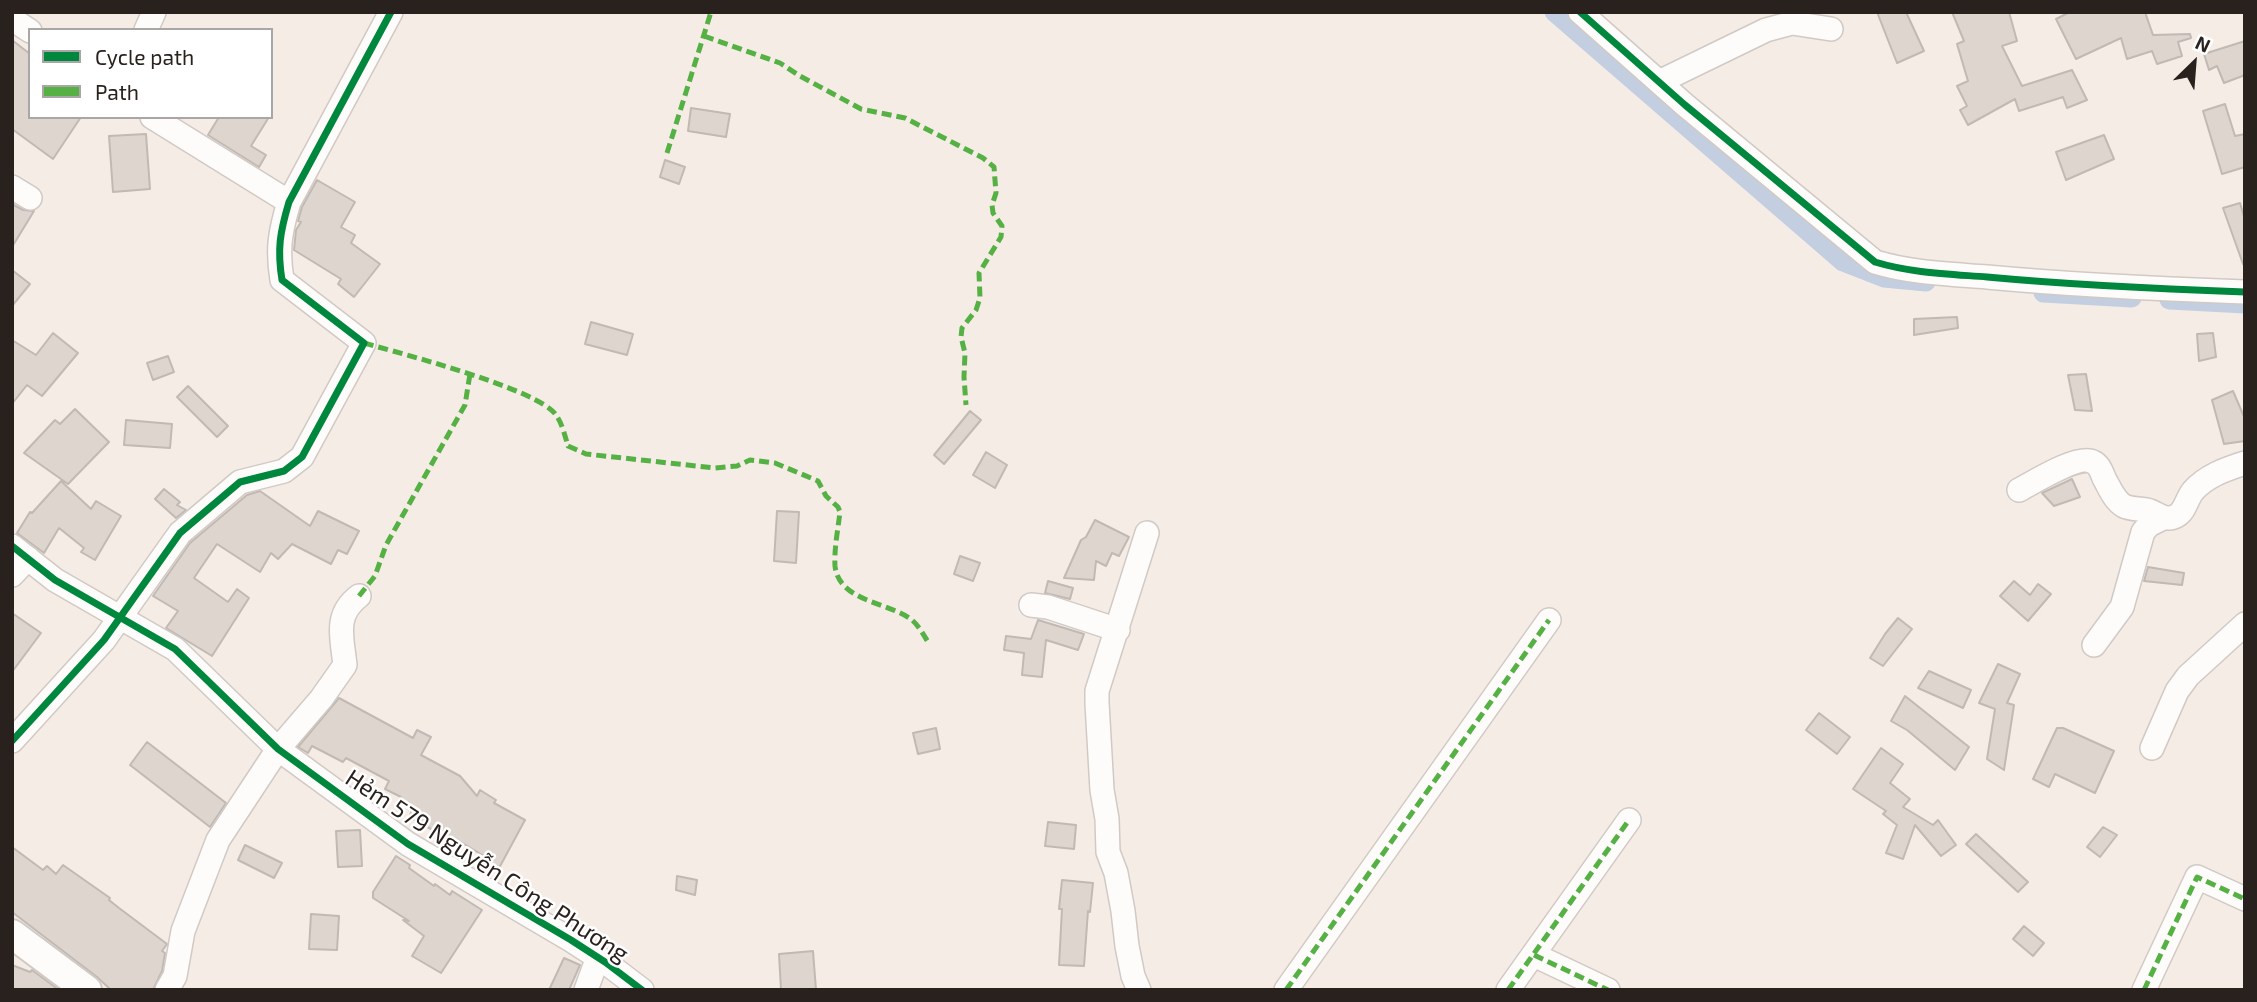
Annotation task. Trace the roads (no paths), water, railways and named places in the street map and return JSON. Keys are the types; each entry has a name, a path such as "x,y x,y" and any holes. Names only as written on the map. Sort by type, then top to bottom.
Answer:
{"street":[{"path":"147,28 154,12"},
{"path":"12,741 104,640 180,533 240,482 284,471 302,457 364,343 282,280 278,257 281,228 289,202 391,12"},
{"path":"1580,12 1797,199 1875,262 1897,269 2005,279 2127,288 2245,292"},
{"path":"12,19 28,30"},
{"path":"1659,82 1766,30 1792,23 1831,29"},
{"path":"155,119 289,202"},
{"path":"2019,490 2068,465 2081,460 2092,461 2099,467 2120,504 2150,511 2163,518"},
{"path":"2094,645 2122,607 2143,532 2149,525 2163,518 2181,514 2190,495 2207,478 2245,463"},
{"path":"1139,990 1129,956 1116,873 1108,852 1097,691 1147,533"},
{"name":"Hẻm 579 Nguyễn Công Phương","path":"18,560 175,649 278,750 408,844 598,957 642,990"},
{"path":"167,990 175,976 183,931 218,840 278,750 321,699 345,665 341,624 349,604 359,596"},
{"path":"1031,605 1048,607 1118,630"},
{"path":"1286,990 1549,620"},
{"path":"2152,748 2177,691 2188,676 2245,624"},
{"path":"1508,990 1629,820"},
{"path":"2144,990 2197,877 2245,899"},
{"path":"12,934 88,990"},
{"path":"1534,955 1608,990"},
{"path":"586,990 598,957"}],"waterway":[{"path":"1554,12 1843,262 1884,278 1926,282"},
{"path":"2043,293 2132,298"},
{"path":"2169,300 2245,304"}]}
